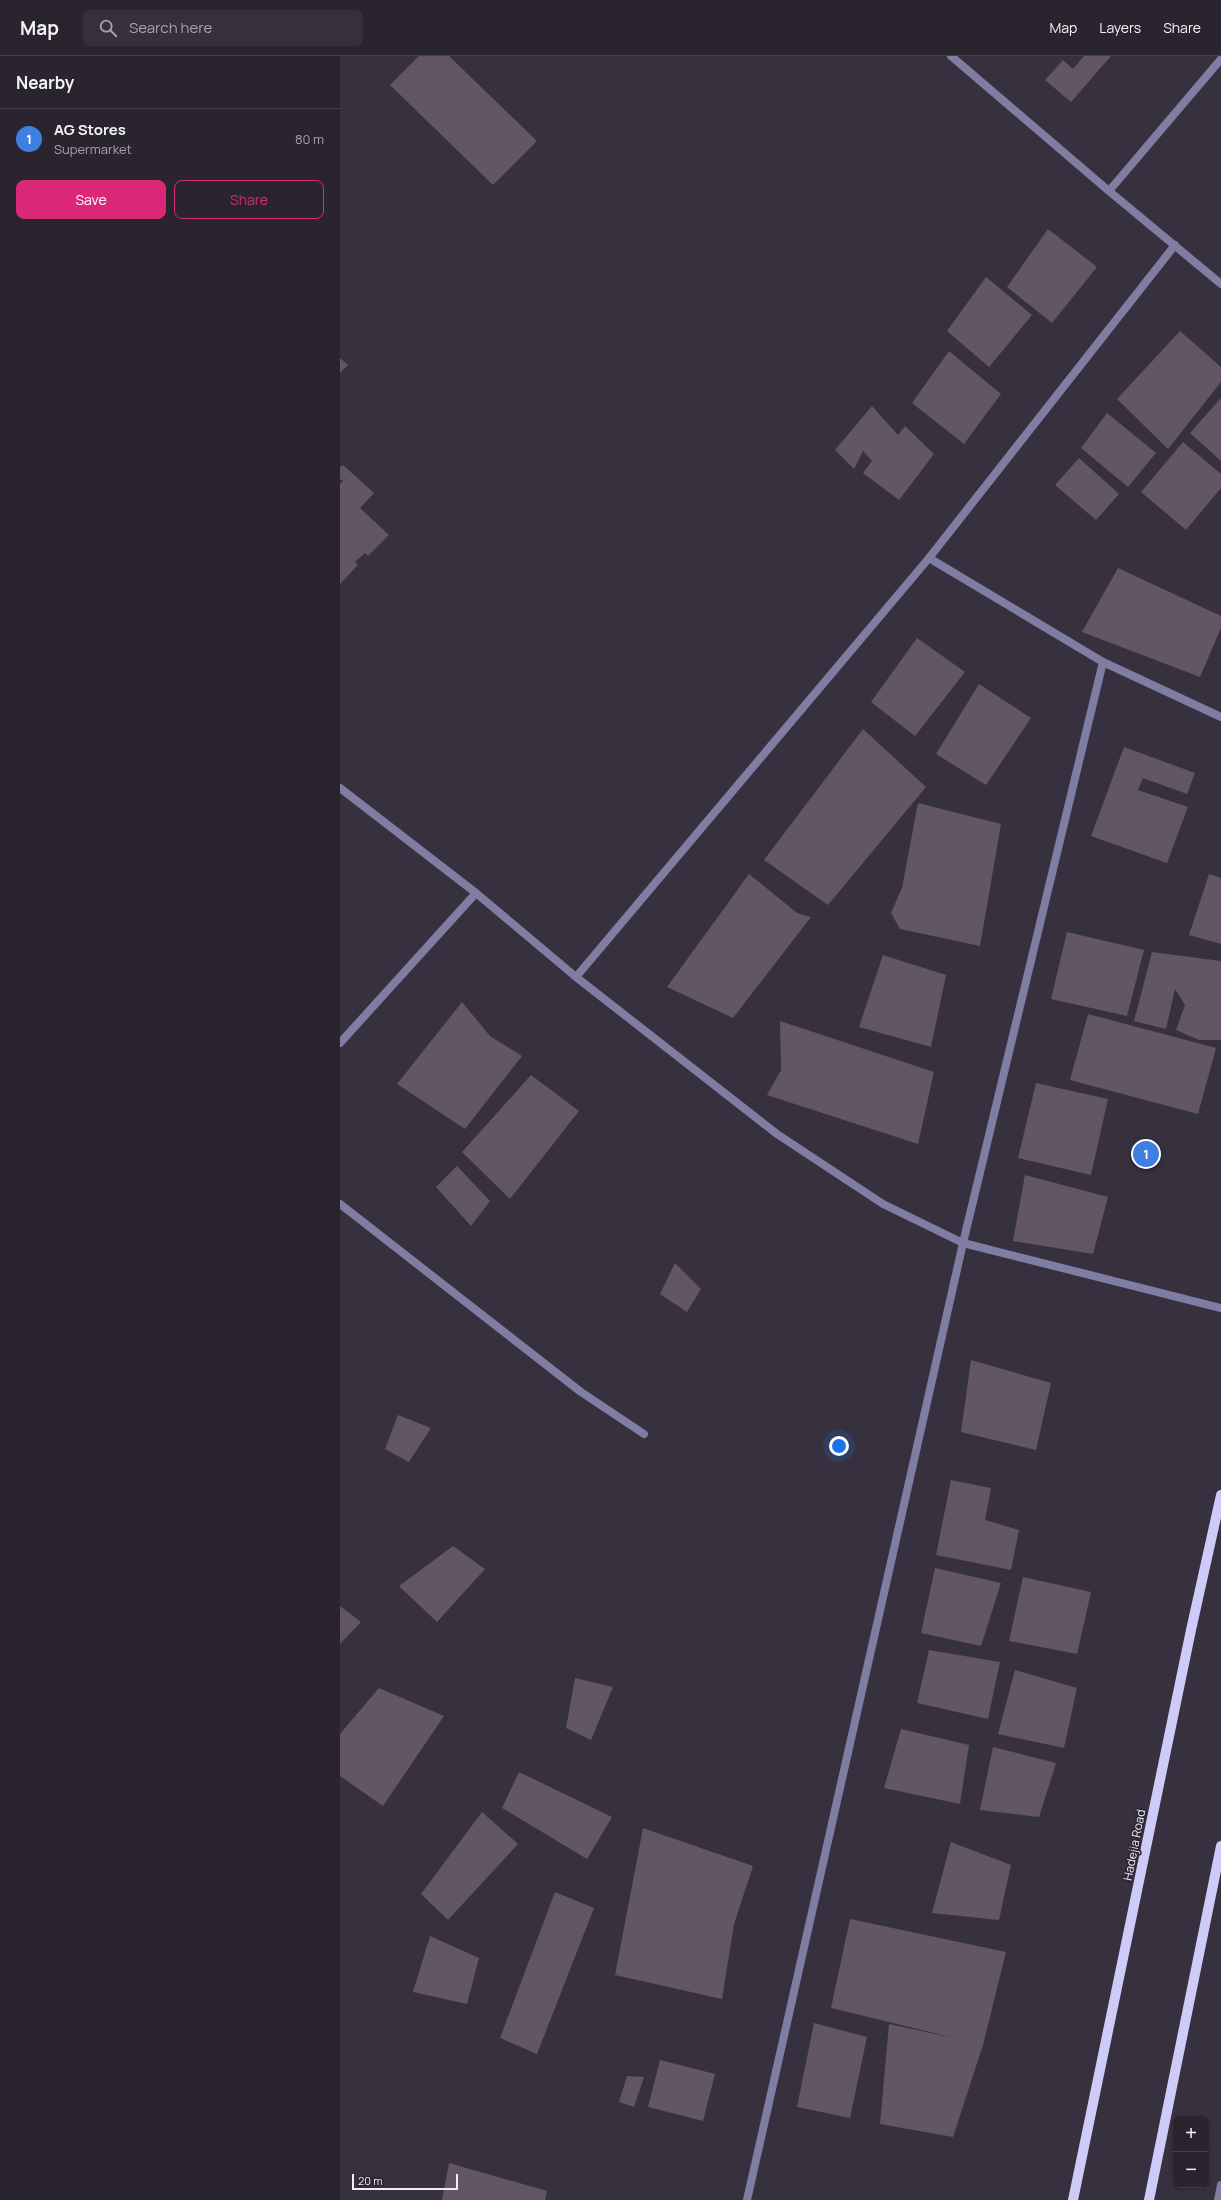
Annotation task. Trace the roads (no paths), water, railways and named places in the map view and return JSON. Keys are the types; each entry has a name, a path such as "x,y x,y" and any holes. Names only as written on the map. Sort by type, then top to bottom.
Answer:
{"main road":[{"name":"Hadejia Road","path":"1073,2200 1191,1630 1221,1495"},
{"path":"1150,2200 1221,1846"}],"street":[{"path":"951,56 1109,191 1221,284"},
{"path":"1109,191 1221,58"},
{"path":"576,977 929,558 1175,245"},
{"path":"929,558 1103,662 1221,717"},
{"path":"747,2200 963,1243 1103,662"},
{"path":"340,788 476,892 576,977 777,1134 883,1204 963,1243 1221,1308"},
{"path":"340,1043 476,892"},
{"path":"340,1204 581,1392 644,1434"},
{"path":"1218,2200 1221,2184"}],"place":[{"name":"AG Stores","path":"1146,1154"}]}
